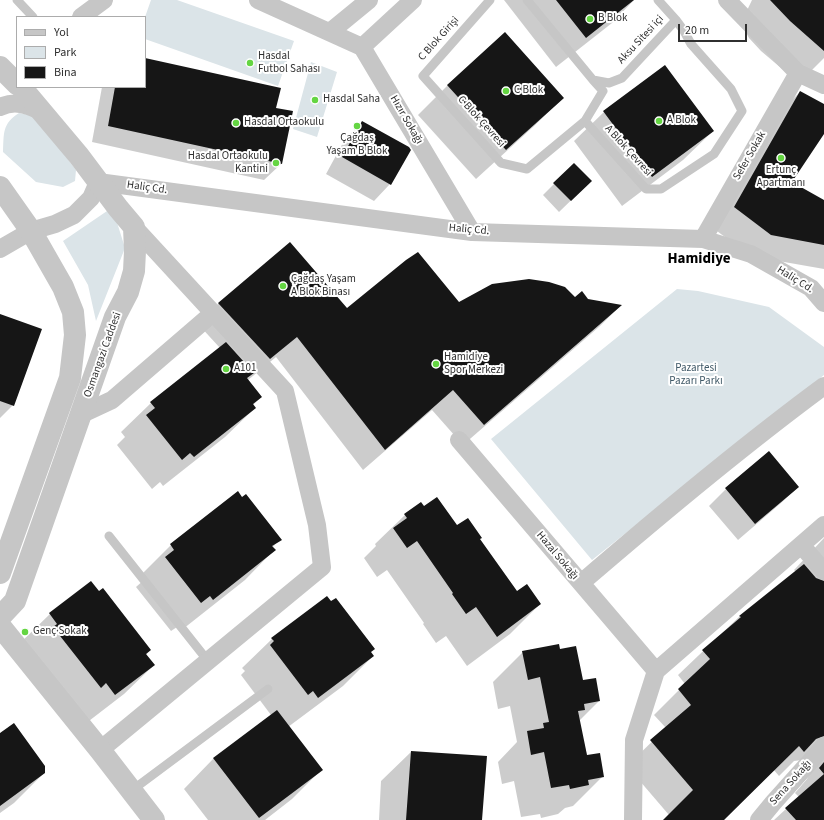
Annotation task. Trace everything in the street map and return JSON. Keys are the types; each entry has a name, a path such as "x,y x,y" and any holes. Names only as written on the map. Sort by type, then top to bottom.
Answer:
{"street":[{"path":"82,16 104,0"},
{"path":"258,0 362,47 413,0"},
{"path":"330,32 369,0"},
{"path":"727,0 798,73 824,84"},
{"name":"Hızır Sokağı","path":"362,47 472,232"},
{"name":"Sefer Sokak","path":"703,239 798,73"},
{"path":"22,88 79,156 134,227 285,391 317,525 322,567 100,750"},
{"path":"0,107 22,103 41,111"},
{"path":"0,249 31,231 55,224 74,215 91,198 98,182"},
{"name":"Haliç Cd.","path":"98,182 472,232 703,239 751,254 818,288 824,303"},
{"path":"0,187 31,231 63,287 73,312 75,334 70,378 0,572"},
{"name":"Osmangazi Caddesi","path":"0,617 15,601 115,317 128,292 134,271 134,227"},
{"path":"82,414 112,400 214,313"},
{"path":"581,583 727,460 824,386"},
{"name":"Hazal Sokağı","path":"459,440 656,671"},
{"path":"633,820 634,740 656,671 802,546 824,525"},
{"path":"802,546 824,571"},
{"path":"0,626 100,750 154,820"},
{"name":"Sena Sokağı","path":"760,820 772,803 824,746"}],"lane":[{"path":"17,0 32,16"},
{"name":"C Blok Girişi","path":"423,76 490,0"},
{"path":"527,0 603,91 585,121"},
{"path":"658,0 676,20"},
{"name":"Aksu Sitesi içi","path":"594,80 610,83 622,78 676,20 691,44 731,89"},
{"name":"C Blok Çevresi","path":"423,76 501,163 527,169 585,121"},
{"name":"A Blok Çevresi","path":"585,121 646,189 661,189 714,154 742,111 731,89"},
{"path":"109,536 208,661"},
{"path":"131,790 268,689"}],"green space":[{"name":"Hasdal Futbol Sahası","path":"151,0 177,0 294,41 278,86 146,39 145,16"},
{"name":"Hasdal Saha","path":"311,62 337,72 317,137 293,129"},
{"path":"19,113 35,116 76,170 75,181 63,187 36,182 3,152 4,134 7,125 13,117"},
{"path":"110,209 115,216 125,248 96,321 88,285 63,241"},
{"name":"Pazartesi Pazarı Parkı","path":"677,289 698,291 769,307 824,347 824,375 592,560 491,439"}],"building":[{"name":"B Blok","path":"556,0 634,0 586,38"},
{"path":"770,0 824,0 824,51 790,21"},
{"name":"C Blok","path":"505,32 564,98 506,150 447,85"},
{"path":"146,58 281,88 276,108 293,111 282,164 108,126 115,88 146,88"},
{"name":"A Blok","path":"665,65 714,131 652,177 603,111"},
{"name":"Ertunç Apartmanı","path":"800,91 824,104 824,134 792,182 824,200 824,245 771,235 734,207"},
{"path":"362,121 409,147 411,150 391,185 342,157"},
{"path":"574,163 592,181 571,201 553,183"},
{"name":"Hamidiye Spor Merkezi","path":"290,242 347,308 418,252 459,302 492,284 529,279 549,282 565,287 575,297 582,291 588,299 622,305 484,425 453,390 385,450 297,337 270,359 218,303"},
{"path":"0,314 42,329 14,406 0,401"},
{"path":"226,342 254,373 247,378 262,397 253,404 256,408 194,457 190,453 182,460 146,415 155,408 150,402"},
{"path":"769,451 799,487 755,524 725,488"},
{"path":"238,491 242,497 246,494 282,540 272,546 276,550 213,600 210,596 201,603 165,557 174,550 170,544"},
{"path":"437,497 457,525 468,518 482,538 480,539 517,591 527,584 541,604 497,637 476,607 466,614 417,541 407,548 393,528 407,518 404,514 421,502 424,506"},
{"path":"804,564 816,578 824,581 824,736 816,739 804,752 799,746 724,820 663,820 693,790 650,740 691,705 678,689 710,659 702,650 741,617 739,616"},
{"path":"91,581 99,591 103,588 151,650 146,654 155,665 115,695 106,683 101,688 53,627 57,624 49,613"},
{"path":"327,596 331,601 336,598 375,649 371,652 374,656 318,698 313,691 308,695 270,645 274,641 271,638"},
{"path":"559,644 560,649 576,646 583,680 596,678 600,701 584,704 585,710 578,711 587,755 600,753 604,777 588,780 589,785 570,789 569,785 551,788 544,752 531,755 527,731 544,728 543,723 549,722 540,677 528,680 522,651"},
{"path":"277,710 323,770 259,818 213,758"},
{"path":"14,723 45,766 45,773 0,806 0,733"},
{"path":"411,751 487,756 482,820 406,820"},
{"path":"824,762 824,774 819,768"},
{"path":"824,774 824,820 796,820 785,808"}],"place":[{"name":"B Blok","path":"590,19"},
{"name":"Hasdal Futbol Sahası","path":"250,63"},
{"name":"C Blok","path":"506,91"},
{"name":"Hasdal Saha","path":"315,100"},
{"name":"A Blok","path":"659,121"},
{"name":"Hasdal Ortaokulu","path":"236,123"},
{"name":"Çağdaş Yaşam B Blok","path":"357,126"},
{"name":"Ertunç Apartmanı","path":"781,158"},
{"name":"Hasdal Ortaokulu Kantini","path":"276,163"},
{"name":"Çağdaş Yaşam A Blok Binası","path":"283,286"},
{"name":"Hamidiye Spor Merkezi","path":"436,364"},
{"name":"A101","path":"226,369"},
{"name":"Genç Sokak","path":"25,632"}],"district":[{"name":"Hamidiye","path":"699,260"}]}
